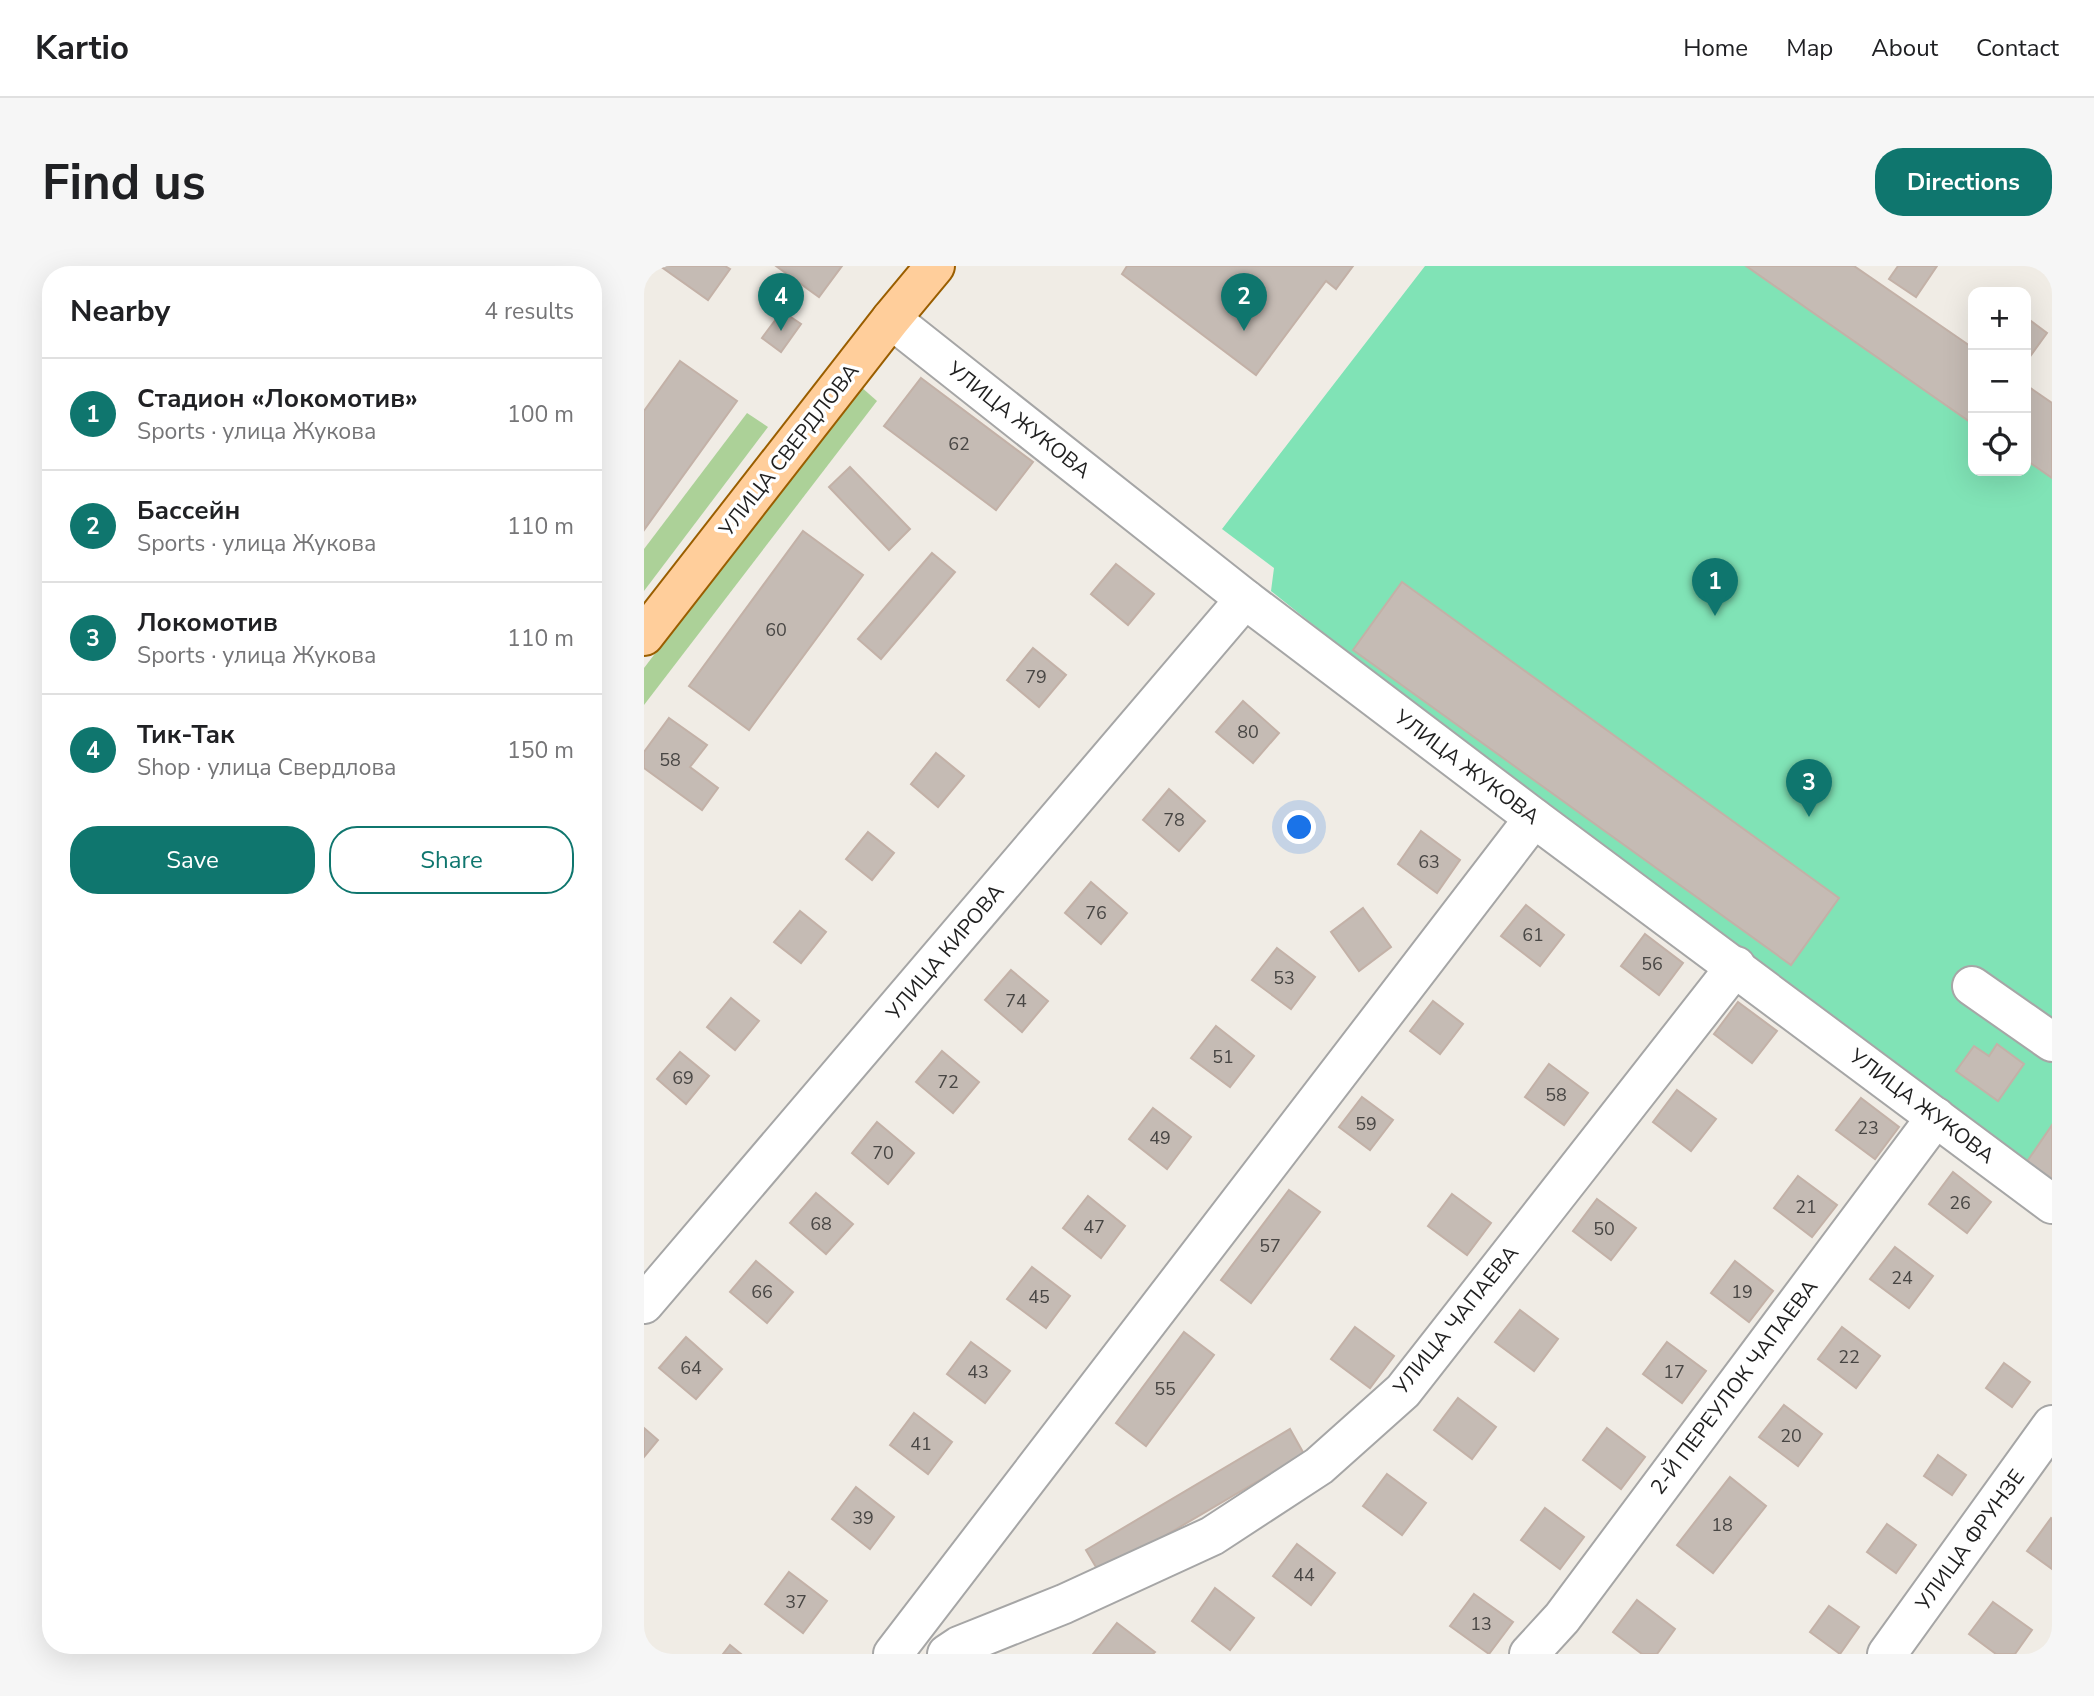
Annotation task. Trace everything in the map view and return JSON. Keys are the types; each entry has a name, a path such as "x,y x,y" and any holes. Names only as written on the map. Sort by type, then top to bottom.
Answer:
{"main road":[{"name":"УЛИЦА СВЕРДЛОВА","path":"644,636 935,266"}],"street":[{"name":"УЛИЦА ЖУКОВА","path":"891,319 1245,599 2052,1204"},
{"name":"УЛИЦА КИРОВА","path":"644,1304 1245,599"},
{"path":"893,1654 1534,818"},
{"name":"УЛИЦА ЧАПАЕВА","path":"947,1654 959,1646 1063,1604 1212,1536 1319,1466 1403,1391 1736,966"},
{"path":"1972,986 2052,1042"},
{"name":"2-Й ПЕРЕУЛОК ЧАПАЕВА","path":"1530,1654 1562,1618 1936,1116"},
{"name":"УЛИЦА ФРУНЗЕ","path":"1887,1654 2052,1425"}],"green space":[{"path":"1425,266 1854,266 1968,345 1968,476 2031,476 2031,388 2052,403 2052,1182 1351,655 1271,591 1274,568 1222,529"},
{"path":"860,386 877,401 644,705 644,668"},
{"path":"747,413 768,427 644,591 644,549"}],"building":[{"path":"660,266 725,266 730,269 708,300"},
{"path":"776,266 842,266 819,297"},
{"path":"1127,266 1353,266 1336,289 1326,281 1256,375 1122,274"},
{"path":"1746,266 1854,266 1968,345 1968,421"},
{"path":"1898,266 1937,266 1916,297 1889,279"},
{"path":"782,311 801,324 781,352 762,338"},
{"path":"2031,321 2047,333 2031,355"},
{"path":"680,361 737,401 644,530 644,411"},
{"path":"921,378 1033,462 996,510 884,426"},
{"path":"2031,388 2052,403 2052,478 2031,463"},
{"path":"850,467 910,529 889,550 829,487"},
{"path":"803,531 863,575 749,730 689,686"},
{"path":"932,553 955,572 881,659 858,639"},
{"path":"1116,564 1154,594 1128,625 1091,594"},
{"path":"1402,582 1839,898 1791,965 1353,650"},
{"path":"1033,648 1066,675 1039,707 1007,680"},
{"path":"1243,701 1279,733 1253,763 1216,732"},
{"path":"669,718 707,745 690,767 718,788 702,810 644,768 644,752"},
{"path":"936,753 964,776 938,807 911,784"},
{"path":"1169,789 1205,821 1179,851 1143,820"},
{"path":"1421,831 1460,860 1437,893 1398,864"},
{"path":"868,832 894,853 872,880 846,859"},
{"path":"1091,882 1127,913 1101,944 1065,913"},
{"path":"1526,905 1564,935 1540,966 1501,936"},
{"path":"1363,908 1391,947 1359,971 1331,932"},
{"path":"800,911 826,932 801,963 774,942"},
{"path":"1645,934 1683,963 1659,995 1621,966"},
{"path":"1277,948 1315,977 1291,1009 1252,980"},
{"path":"1011,970 1048,1001 1022,1032 985,1000"},
{"path":"731,998 759,1021 735,1050 707,1027"},
{"path":"1433,1001 1463,1024 1440,1054 1410,1031"},
{"path":"1738,1002 1777,1031 1752,1063 1714,1034"},
{"path":"1216,1026 1254,1056 1230,1087 1191,1058"},
{"path":"1997,1044 2024,1064 1998,1101 1956,1071 1974,1046 1989,1056"},
{"path":"942,1051 979,1082 953,1113 916,1082"},
{"path":"680,1052 709,1076 686,1104 657,1079"},
{"path":"1549,1064 1588,1093 1564,1125 1525,1097"},
{"path":"1677,1090 1716,1119 1691,1151 1653,1122"},
{"path":"1362,1097 1393,1120 1370,1150 1339,1127"},
{"path":"1861,1098 1899,1127 1875,1159 1836,1130"},
{"path":"1153,1108 1191,1137 1167,1169 1129,1139"},
{"path":"877,1122 914,1153 888,1184 852,1153"},
{"path":"2052,1125 2052,1182 2026,1163"},
{"path":"1953,1172 1991,1202 1967,1233 1929,1204"},
{"path":"1798,1176 1837,1205 1812,1237 1774,1208"},
{"path":"1289,1190 1320,1212 1251,1303 1221,1280"},
{"path":"816,1193 853,1224 826,1254 790,1223"},
{"path":"1452,1194 1491,1223 1467,1255 1428,1226"},
{"path":"1088,1196 1125,1226 1101,1258 1063,1228"},
{"path":"1597,1199 1636,1228 1611,1260 1573,1231"},
{"path":"1895,1247 1933,1276 1909,1308 1870,1279"},
{"path":"756,1261 793,1292 767,1323 730,1292"},
{"path":"1735,1261 1773,1291 1749,1322 1711,1293"},
{"path":"1032,1267 1070,1296 1046,1328 1007,1299"},
{"path":"1520,1310 1558,1339 1534,1371 1495,1342"},
{"path":"1355,1327 1394,1356 1370,1388 1331,1359"},
{"path":"1842,1327 1880,1356 1856,1388 1818,1359"},
{"path":"1184,1332 1214,1355 1146,1446 1116,1423"},
{"path":"686,1337 722,1369 696,1399 659,1368"},
{"path":"971,1342 1010,1371 985,1403 947,1374"},
{"path":"1667,1342 1706,1371 1682,1403 1643,1374"},
{"path":"2004,1363 2030,1382 2012,1407 1986,1388"},
{"path":"1458,1398 1496,1427 1472,1459 1434,1430"},
{"path":"1784,1405 1822,1434 1798,1466 1759,1437"},
{"path":"914,1413 952,1442 928,1474 890,1445"},
{"path":"644,1428 658,1440 644,1457"},
{"path":"1607,1428 1645,1457 1621,1489 1583,1460"},
{"path":"1290,1429 1304,1454 1100,1574 1086,1550"},
{"path":"1938,1455 1966,1475 1952,1495 1924,1476"},
{"path":"1387,1474 1426,1503 1402,1535 1363,1506"},
{"path":"1730,1477 1766,1506 1713,1573 1677,1545"},
{"path":"856,1487 894,1517 870,1549 832,1519"},
{"path":"1545,1508 1584,1537 1560,1569 1521,1540"},
{"path":"2052,1519 2052,1569 2027,1551"},
{"path":"1887,1524 1916,1545 1896,1573 1867,1552"},
{"path":"1297,1544 1335,1573 1311,1605 1273,1576"},
{"path":"789,1572 827,1601 803,1633 765,1604"},
{"path":"1215,1588 1254,1618 1230,1650 1192,1621"},
{"path":"1474,1594 1513,1622 1489,1654 1450,1626"},
{"path":"1637,1600 1675,1629 1657,1654 1642,1654 1613,1632"},
{"path":"1993,1602 2032,1630 2015,1654 1996,1654 1969,1634"},
{"path":"1829,1606 1859,1627 1840,1654 1810,1632"},
{"path":"1117,1623 1155,1652 1093,1654"},
{"path":"730,1645 741,1654 723,1654"}],"place":[{"name":"Тик-Так","path":"781,331"},
{"name":"Бассейн","path":"1244,331"},
{"name":"Стадион «Локомотив»","path":"1715,616"},
{"name":"Локомотив","path":"1809,817"}]}
